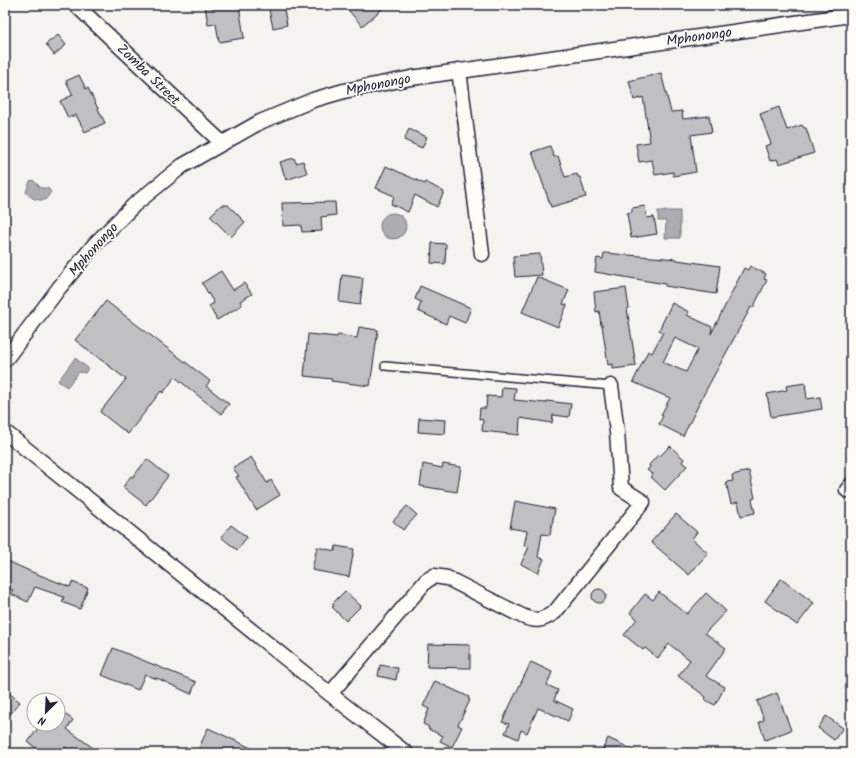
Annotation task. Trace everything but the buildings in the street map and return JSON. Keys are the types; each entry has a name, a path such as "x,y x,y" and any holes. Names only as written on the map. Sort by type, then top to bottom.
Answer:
{"street":[{"name":"Zomba Street","path":"76,5 222,143"},
{"name":"Mphonongo","path":"5,360 59,288 95,244 134,205 182,166 260,122 313,100 344,91 396,80 458,70 851,15"},
{"path":"458,70 482,254"},
{"path":"330,694 426,581 434,576 447,578 531,620 548,618 555,612 643,502 621,488 617,432 611,386"},
{"path":"5,432 330,694 406,753"}],"lane":[{"path":"384,366 611,386"}],"shaded area":[{"path":"33,180 41,188 48,188 51,192 45,200 34,199 26,192 30,181"},
{"path":"658,211 680,211 680,238 665,238 666,221 658,221"},
{"path":"393,213 403,216 406,226 403,236 393,239 383,236 380,226 383,216"},
{"path":"75,358 88,368 85,373 79,372 67,387 58,381"}]}
